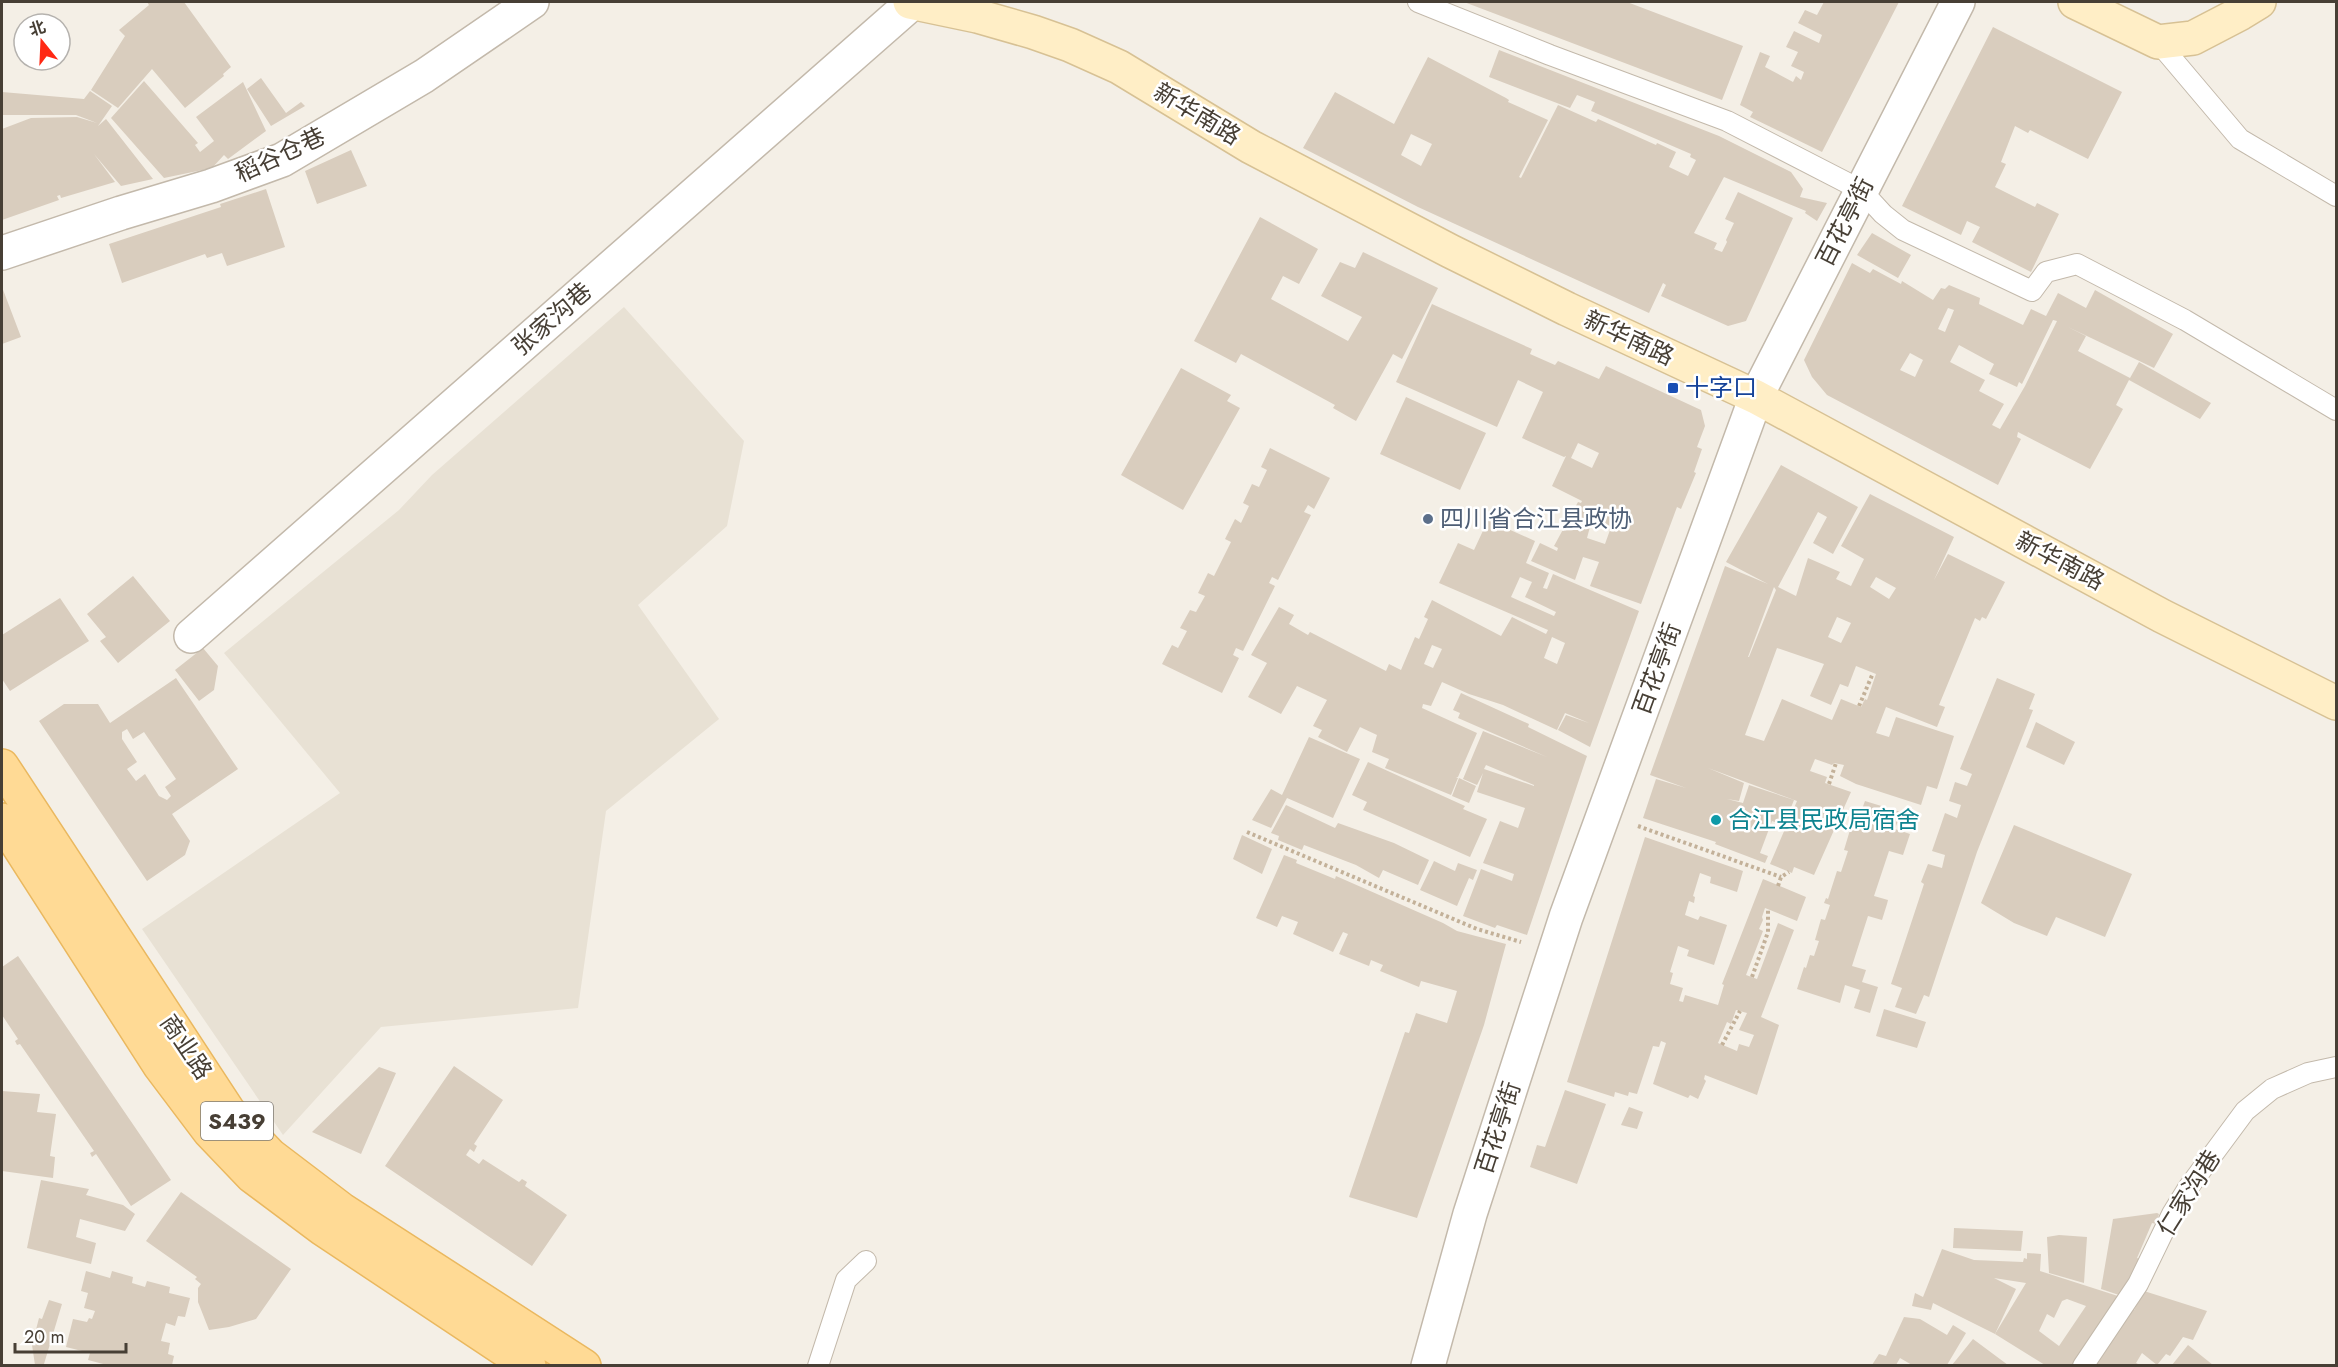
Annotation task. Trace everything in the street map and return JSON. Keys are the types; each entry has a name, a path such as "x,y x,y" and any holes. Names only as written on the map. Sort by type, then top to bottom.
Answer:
{"main road":[{"name":"商业路","path":"2,766 229,1112 270,1155 341,1209 584,1365"},
{"name":"商业路","path":"2,820 160,1066 216,1139 252,1176 323,1229 529,1365"}],"street":[{"name":"稻谷仓巷","path":"2,253 211,186 282,160 424,76 532,2"},
{"name":"新华南路","path":"912,2 1034,32 1119,67 1251,147 1450,251 1567,309 1756,397 2162,616 2337,703"},
{"name":"张家沟巷","path":"191,636 912,2"},
{"name":"百花亭街","path":"1428,1365 1470,1214 1566,918 1756,397 1958,2"},
{"path":"2075,2 2158,42 2193,38 2259,2"}],"lane":[{"path":"1418,2 1550,55 1727,121 1862,190 1883,214 1903,230 2032,291 2046,272 2077,264 2185,320 2337,410"},
{"path":"2158,42 2240,139 2337,196"},
{"name":"仁家沟巷","path":"2083,1365 2138,1284 2172,1214 2188,1188 2245,1111 2272,1089 2308,1073 2337,1067"},
{"path":"818,1365 846,1280 866,1261"}],"path":[{"path":"1859,706 1873,674"},
{"path":"1829,784 1836,764"},
{"path":"1604,814 1781,876"},
{"path":"1247,832 1467,925 1513,940"},
{"path":"1778,885 1781,876 1789,872"},
{"path":"1752,977 1768,932 1768,909"},
{"path":"1722,1045 1740,1011"}],"shaded area":[{"path":"624,307 744,441 727,526 638,605 719,719 606,811 578,1008 381,1027 283,1135 142,929 340,793 224,653 399,510 432,475"}],"building":[{"path":"147,2 184,2 231,67 223,74 224,76 185,108 152,69 118,108 91,90 125,36 119,30 149,5"},
{"path":"1464,2 1627,2 1743,46 1722,100"},
{"path":"1824,2 1899,2 1822,152 1750,117 1753,112 1740,105 1760,52 1770,56 1765,67 1793,82 1796,76 1801,80 1804,72 1791,66 1798,52 1786,47 1794,31 1819,43 1822,35 1798,23 1805,10 1817,15"},
{"path":"1993,27 2122,92 2088,159 2030,130 2028,133 2015,126 2001,162 2006,164 1995,187 2035,207 2037,203 2059,214 2031,272 1972,242 1980,227 1967,221 1961,235 1902,206"},
{"path":"1499,50 1719,136 1791,172 1803,189 1800,197 1827,203 1817,221 1805,213 1806,211 1724,177 1694,233 1717,243 1714,249 1722,252 1727,242 1734,223 1725,219 1738,192 1793,218 1746,321 1728,326 1661,296 1666,285 1663,283 1649,313 1418,207 1303,148 1335,92 1394,124 1428,57 1506,98 1508,102 1548,120 1519,177 1521,178 1558,105 1676,152 1669,167 1688,176 1696,160 1690,157 1691,154 1591,111 1595,102 1577,95 1570,108 1489,77","holes":["1411,134 1432,144 1421,166 1401,155"]},
{"path":"261,78 286,113 301,102 305,106 271,126 247,89"},
{"path":"144,81 198,143 195,145 200,152 214,141 196,117 243,82 266,131 228,159 224,155 212,168 164,178 111,118"},
{"path":"90,91 112,106 98,126 106,119 153,179 121,186 94,154 115,182 61,198 60,195 57,196 59,200 2,220 2,129 31,118 77,117 97,123 76,115 2,115 2,92 84,99"},
{"path":"351,150 367,186 317,204 305,171"},
{"path":"266,189 285,247 227,266 222,253 207,258 205,254 122,283 109,244 221,207 220,204"},
{"path":"1260,217 1318,249 1299,284 1283,276 1271,299 1348,341 1362,317 1321,296 1340,262 1355,268 1363,252 1438,288 1402,359 1393,354 1356,421 1333,408 1335,405 1241,354 1236,363 1194,341"},
{"path":"1872,233 1911,255 1898,278 1857,255"},
{"path":"1852,263 1870,273 1873,269 1901,284 1902,281 1933,300 1941,288 1945,289 1949,285 1980,298 1979,304 2023,325 2031,309 2046,316 2058,293 2086,308 2095,290 2173,334 2154,368 2068,327 2086,336 2078,351 2130,378 2139,362 2211,403 2200,419 2129,380 2116,405 2123,409 2090,469 2018,432 2017,437 2021,439 1998,485 1827,395 1812,377 1804,360","holes":["1948,308 1954,310 1945,332 1938,329","2053,320 2057,321 2025,386 2000,429 1992,425 2004,404 1979,391 1985,380 1950,362 1959,345 1994,364 1989,374 2017,387 2019,382 2022,384","1910,353 1923,360 1915,377 1900,370"]},
{"path":"2,287 21,337 2,344"},
{"path":"1432,304 1532,349 1530,354 1555,365 1558,361 1599,379 1606,366 1701,410 1705,426 1697,447 1702,449 1694,472 1696,473 1681,509 1677,507 1641,604 1590,586 1599,562 1583,557 1575,580 1531,561 1540,543 1557,551 1558,548 1554,546 1578,502 1582,501 1552,486 1566,456 1522,438 1543,392 1518,380 1497,427 1396,382","holes":["1578,443 1599,453 1592,468 1571,458","1591,523 1610,530 1605,544 1587,538"]},
{"path":"1181,368 1231,395 1227,401 1240,408 1183,510 1121,475"},
{"path":"1406,397 1486,433 1460,490 1380,454"},
{"path":"1270,448 1330,478 1314,509 1308,505 1304,512 1311,515 1278,580 1272,577 1269,583 1275,586 1243,651 1236,648 1233,655 1239,658 1222,693 1162,664 1172,645 1178,648 1187,631 1180,628 1190,610 1196,612 1205,596 1198,593 1208,573 1214,576 1231,542 1225,539 1235,519 1241,523 1249,506 1243,503 1252,484 1259,487 1267,470 1261,467"},
{"path":"1781,465 1858,507 1833,554 1813,543 1827,517 1818,512 1778,587 1796,596 1808,558 1840,572 1836,579 1851,586 1864,559 1841,546 1870,494 1954,537 1934,580 1948,554 2005,582 1986,619 1982,617 1980,621 1975,618 1939,705 1945,707 1937,727 1886,707 1876,733 1889,737 1896,717 1954,736 1937,789 1927,786 1921,805 1856,784 1840,776 1844,765 1834,763 1832,765 1815,759 1810,771 1827,777 1825,783 1851,792 1814,875 1794,867 1792,873 1770,864 1797,801 1708,768 1744,783 1739,801 1727,799 1743,803 1749,785 1794,800 1784,825 1772,821 1760,853 1768,856 1765,863 1715,844 1716,842 1643,818 1656,779 1686,788 1650,775 1725,566 1768,584 1726,562","holes":["1876,577 1896,588 1889,599 1870,587","1774,587 1776,590 1748,657","1837,617 1851,623 1841,643 1828,637","1777,648 1824,664 1810,696 1831,705 1840,684 1848,687 1856,666 1876,674 1867,700 1865,699 1861,707 1841,699 1832,720 1782,699 1764,741 1745,735"]},
{"path":"1488,520 1535,541 1526,563 1549,573 1543,588 1547,589 1553,574 1639,611 1590,747 1558,730 1566,715 1589,723 1565,713 1557,730 1503,705 1442,682 1431,706 1423,704 1422,708 1477,733 1458,777 1456,777 1458,778 1451,795 1385,768 1389,759 1372,752 1377,735 1360,727 1347,752 1318,737 1322,730 1313,726 1327,700 1297,686 1281,714 1248,697 1267,663 1251,655 1279,607 1294,615 1289,624 1308,635 1310,632 1386,671 1389,664 1401,670 1415,637 1419,639 1428,619 1424,617 1432,600 1501,636 1512,617 1546,634 1548,630 1439,583 1458,543 1474,550","holes":["1520,577 1532,582 1525,597 1556,612 1554,616 1511,597","1552,637 1565,643 1557,664 1544,658","1432,645 1442,649 1433,668 1424,664"]},
{"path":"133,576 170,621 118,663 100,641 106,637 87,614"},
{"path":"60,598 89,641 10,691 2,679 2,635"},
{"path":"203,648 218,666 214,690 199,701 175,670"},
{"path":"176,678 238,769 172,814 190,841 185,855 147,881 39,721 64,704 98,704 110,723","holes":["127,729 133,739 144,732 176,779 165,787 171,796 167,800 159,796 145,774 136,781 127,769 137,762 122,739 122,732"]},
{"path":"1997,678 2035,694 2029,709 2033,710 1977,852 1929,997 1924,995 1916,1014 1895,1007 1902,988 1891,984 1924,884 1921,882 1928,864 1942,868 1945,855 1932,851 1945,813 1957,818 1961,805 1949,801 1955,782 1967,786 1972,774 1960,769"},
{"path":"1461,693 1529,724 1528,727 1587,756 1527,935 1497,925 1495,928 1463,916 1481,869 1512,881 1514,874 1483,863 1500,821 1518,828 1525,808 1477,792 1483,773 1477,785 1463,779 1483,731 1547,757 1458,718 1460,713 1453,710","holes":["1486,765 1534,786 1484,769"]},
{"path":"2036,722 2075,742 2064,765 2026,747"},
{"path":"1309,737 1360,759 1333,818 1287,798 1271,828 1252,820 1271,789 1282,795"},
{"path":"1368,762 1465,806 1463,809 1487,819 1470,857 1363,810 1367,802 1352,795"},
{"path":"1459,778 1476,786 1469,803 1452,796"},
{"path":"1865,801 1901,812 1895,829 1910,834 1903,855 1889,851 1874,896 1888,900 1882,920 1868,916 1852,966 1866,970 1862,982 1878,987 1870,1013 1854,1008 1860,990 1845,985 1840,1003 1797,989 1810,955 1814,956 1819,941 1815,940 1821,919 1825,920 1830,905 1824,903 1826,898 1828,899 1837,871 1841,872 1848,851 1844,850 1853,820 1850,820 1852,814 1859,817"},
{"path":"1286,805 1335,828 1338,823 1394,843 1429,860 1418,885 1383,870 1379,878 1356,865 1304,845 1302,850 1278,840 1279,836 1271,833"},
{"path":"2014,825 2132,874 2105,937 2056,917 2047,936 2014,923 1981,903"},
{"path":"1242,835 1272,849 1262,874 1233,859"},
{"path":"1645,837 1743,871 1737,892 1710,883 1711,877 1700,873 1693,896 1695,897 1694,903 1689,901 1685,915 1698,920 1700,916 1727,925 1714,965 1687,956 1689,950 1678,946 1670,972 1673,973 1670,984 1683,988 1679,1001 1683,1002 1685,995 1718,1005 1724,985 1722,984 1763,879 1806,897 1797,921 1765,908 1759,929 1763,931 1746,975 1757,979 1778,923 1794,930 1761,1017 1779,1025 1757,1095 1705,1075 1706,1081 1698,1099 1690,1095 1688,1098 1653,1084 1666,1043 1661,1041 1659,1047 1653,1046 1637,1094 1629,1092 1628,1096 1615,1092 1614,1097 1567,1082","holes":["1736,1010 1747,1013 1739,1030 1754,1035 1749,1047 1739,1044 1737,1051 1718,1043 1727,1022 1731,1024"]},
{"path":"1284,855 1297,860 1296,863 1335,879 1336,876 1457,931 1506,944 1484,1025 1417,1218 1349,1197 1405,1032 1409,1033 1416,1013 1447,1023 1457,991 1421,981 1419,987 1380,971 1383,965 1371,960 1369,966 1339,954 1348,934 1343,932 1333,952 1293,934 1298,922 1282,916 1277,927 1256,918"},
{"path":"1434,861 1455,871 1458,863 1477,870 1473,880 1469,878 1457,906 1420,890"},
{"path":"18,956 171,1180 131,1206 96,1154 92,1157 90,1153 94,1151 20,1044 17,1045 15,1041 18,1039 2,1015 2,967"},
{"path":"1884,1009 1926,1022 1917,1048 1876,1036"},
{"path":"454,1066 503,1100 474,1144 477,1146 474,1152 470,1149 466,1155 479,1164 483,1159 519,1182 522,1179 527,1182 525,1186 567,1215 532,1266 385,1166"},
{"path":"379,1067 396,1073 361,1154 312,1132"},
{"path":"1565,1090 1606,1104 1577,1184 1530,1167 1537,1145 1545,1147"},
{"path":"2,1091 40,1094 37,1112 56,1114 50,1156 55,1157 53,1178 2,1171"},
{"path":"1629,1107 1643,1112 1637,1129 1621,1125"},
{"path":"41,1180 89,1189 86,1195 123,1205 135,1214 125,1231 80,1219 76,1237 96,1243 91,1264 27,1248"},
{"path":"181,1192 291,1269 256,1319 209,1330 198,1302 198,1288 201,1284 195,1279 197,1277 146,1241"},
{"path":"2159,1214 2156,1224 2152,1223 2137,1258 2140,1259 2122,1296 2101,1289 2113,1219"},
{"path":"1954,1228 2023,1231 2021,1251 1953,1248"},
{"path":"2059,1235 2087,1237 2084,1283 2049,1273 2047,1237"},
{"path":"1942,1249 1974,1260 2023,1262 2024,1258 2027,1259 2027,1253 2041,1254 2040,1271 2121,1297 2074,1365 2045,1365 1995,1334 1933,1303 1931,1310 1912,1306 1915,1293 1923,1297","holes":["1994,1278 2026,1283 1995,1334 2016,1289","2067,1299 2086,1306 2059,1346 2039,1331 2047,1314 2054,1318 2062,1301"]},
{"path":"86,1271 110,1278 112,1271 133,1277 132,1283 145,1287 147,1281 170,1287 169,1293 190,1298 185,1317 178,1316 175,1326 166,1323 161,1341 170,1343 168,1354 174,1356 172,1365 107,1365 88,1360 90,1353 66,1347 73,1319 87,1322 89,1318 92,1319 95,1311 84,1308 88,1293 81,1291"},
{"path":"2144,1291 2207,1311 2193,1340 2183,1337 2170,1356 2166,1354 2157,1365 2142,1353 2136,1363 2140,1365 2094,1365 2132,1309 2134,1310"},
{"path":"49,1300 62,1304 44,1364 35,1365 32,1345 39,1318 42,1319"},
{"path":"1904,1317 1920,1319 1947,1335 1953,1325 1966,1333 1947,1365 1912,1365 1900,1358 1896,1365 1872,1365 1879,1354 1886,1356"},
{"path":"1973,1339 2008,1365 1952,1365"},
{"path":"2188,1345 2213,1365 2172,1365"}],"place":[{"name":"十字口","path":"1673,388"},
{"name":"四川省合江县政协","path":"1428,519"},
{"name":"合江县民政局宿舍","path":"1716,820"}]}
